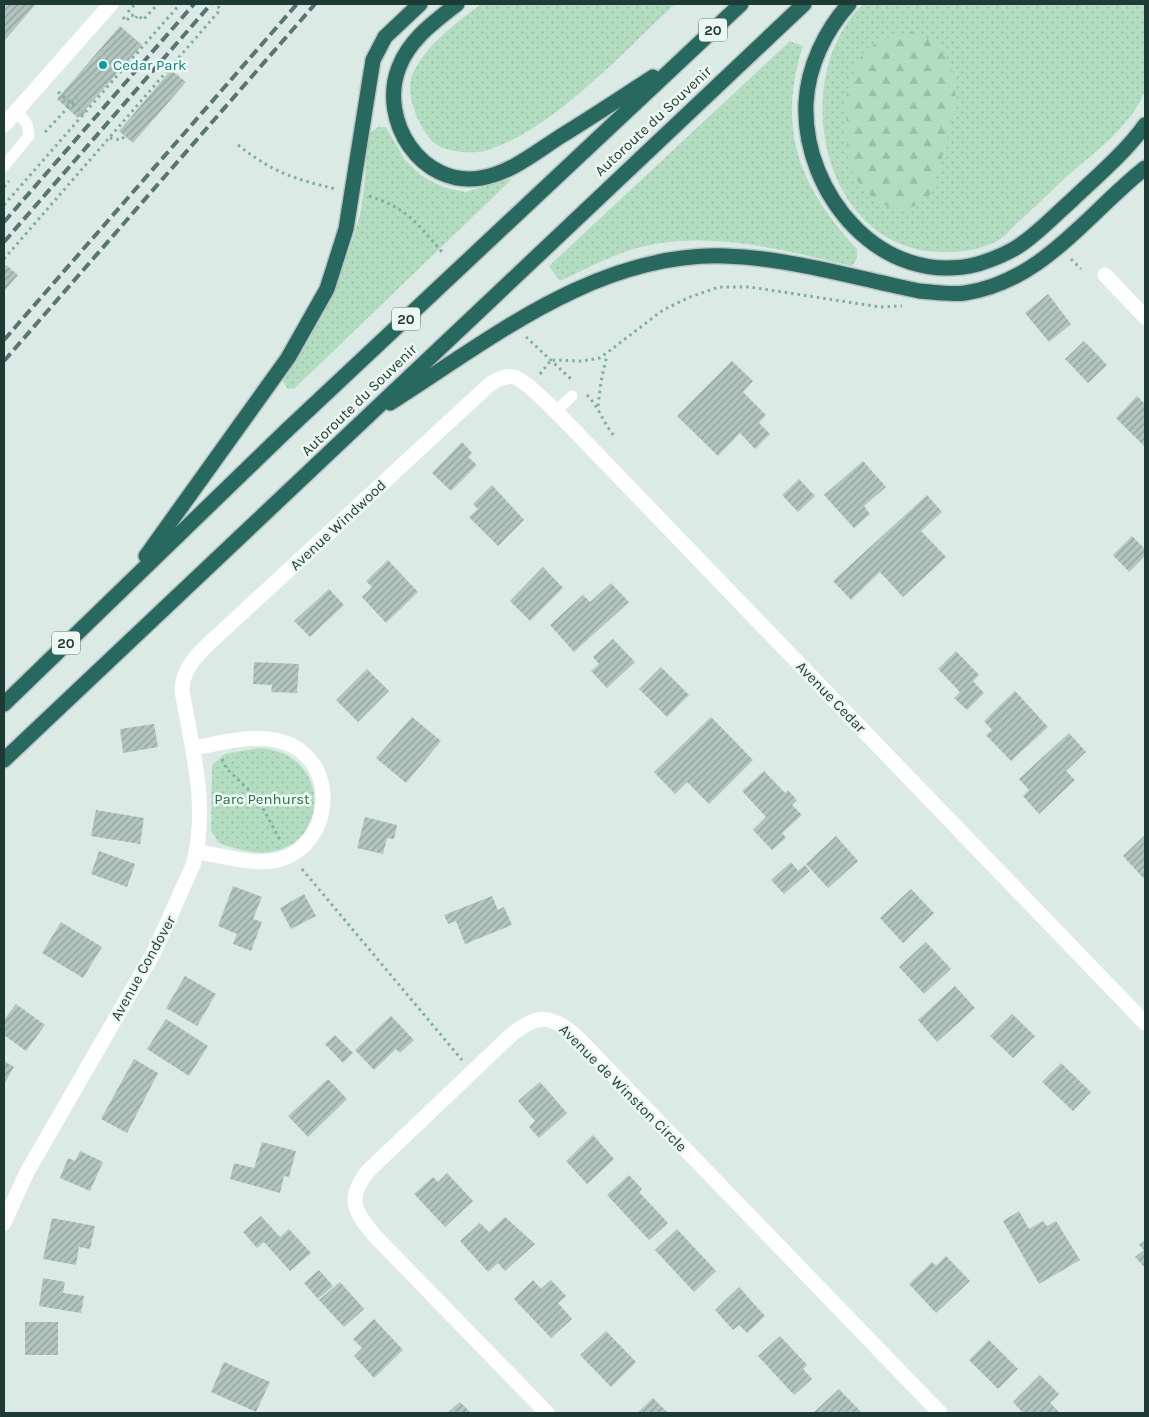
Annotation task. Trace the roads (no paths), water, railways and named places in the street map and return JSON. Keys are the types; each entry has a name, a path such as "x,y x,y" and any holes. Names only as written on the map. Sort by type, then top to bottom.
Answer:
{"highway":[{"path":"128,583 222,446 288,358 321,302 335,270 346,229 373,60 385,37 420,4"},
{"path":"457,4 410,46 398,68 394,95 397,120 408,145 428,166 453,178 481,178 508,169 686,56"},
{"name":"Autoroute du Souvenir","path":"4,704 128,583 741,4"},
{"name":"Autoroute du Souvenir","path":"4,760 804,4"},
{"path":"848,4 827,33 820,47 809,83 807,120 813,157 828,192 848,222 876,246 908,262 939,267 958,267 976,264 1009,252 1036,233 1076,196 1145,125"},
{"path":"363,420 531,314 600,279 649,263 703,257 747,258 919,291 943,293 963,293 1000,284 1044,259 1145,168"}],"street":[{"path":"4,125 111,4"},
{"path":"1105,275 1145,317"},
{"name":"Avenue Cedar","path":"513,376 530,387 555,412 1145,1023"},
{"name":"Avenue Windwood","path":"182,691 183,679 189,666 216,637 489,385 504,377 513,376"},
{"name":"Avenue Condover","path":"4,1223 27,1172 154,952 189,879 197,852 199,811 193,748 182,691"},
{"path":"193,748 262,738 291,745 305,755 318,773 323,788 324,802 322,817 315,831 298,849 281,859 262,861 197,852"},
{"name":"Avenue de Winston Circle","path":"548,1413 374,1235 358,1213 354,1201 355,1190 368,1172 510,1036 526,1024 540,1019 555,1020 578,1038 940,1413"}],"lane":[{"path":"4,166 29,136 27,124 17,111"},
{"path":"555,412 572,396"}],"railway":[{"path":"4,222 194,4"},
{"path":"4,242 211,4"},
{"path":"4,340 297,4"},
{"path":"4,361 315,4"}],"place":[{"name":"Cedar Park","path":"103,65"}],"park label":[{"name":"Parc Penhurst","path":"262,799"}]}
